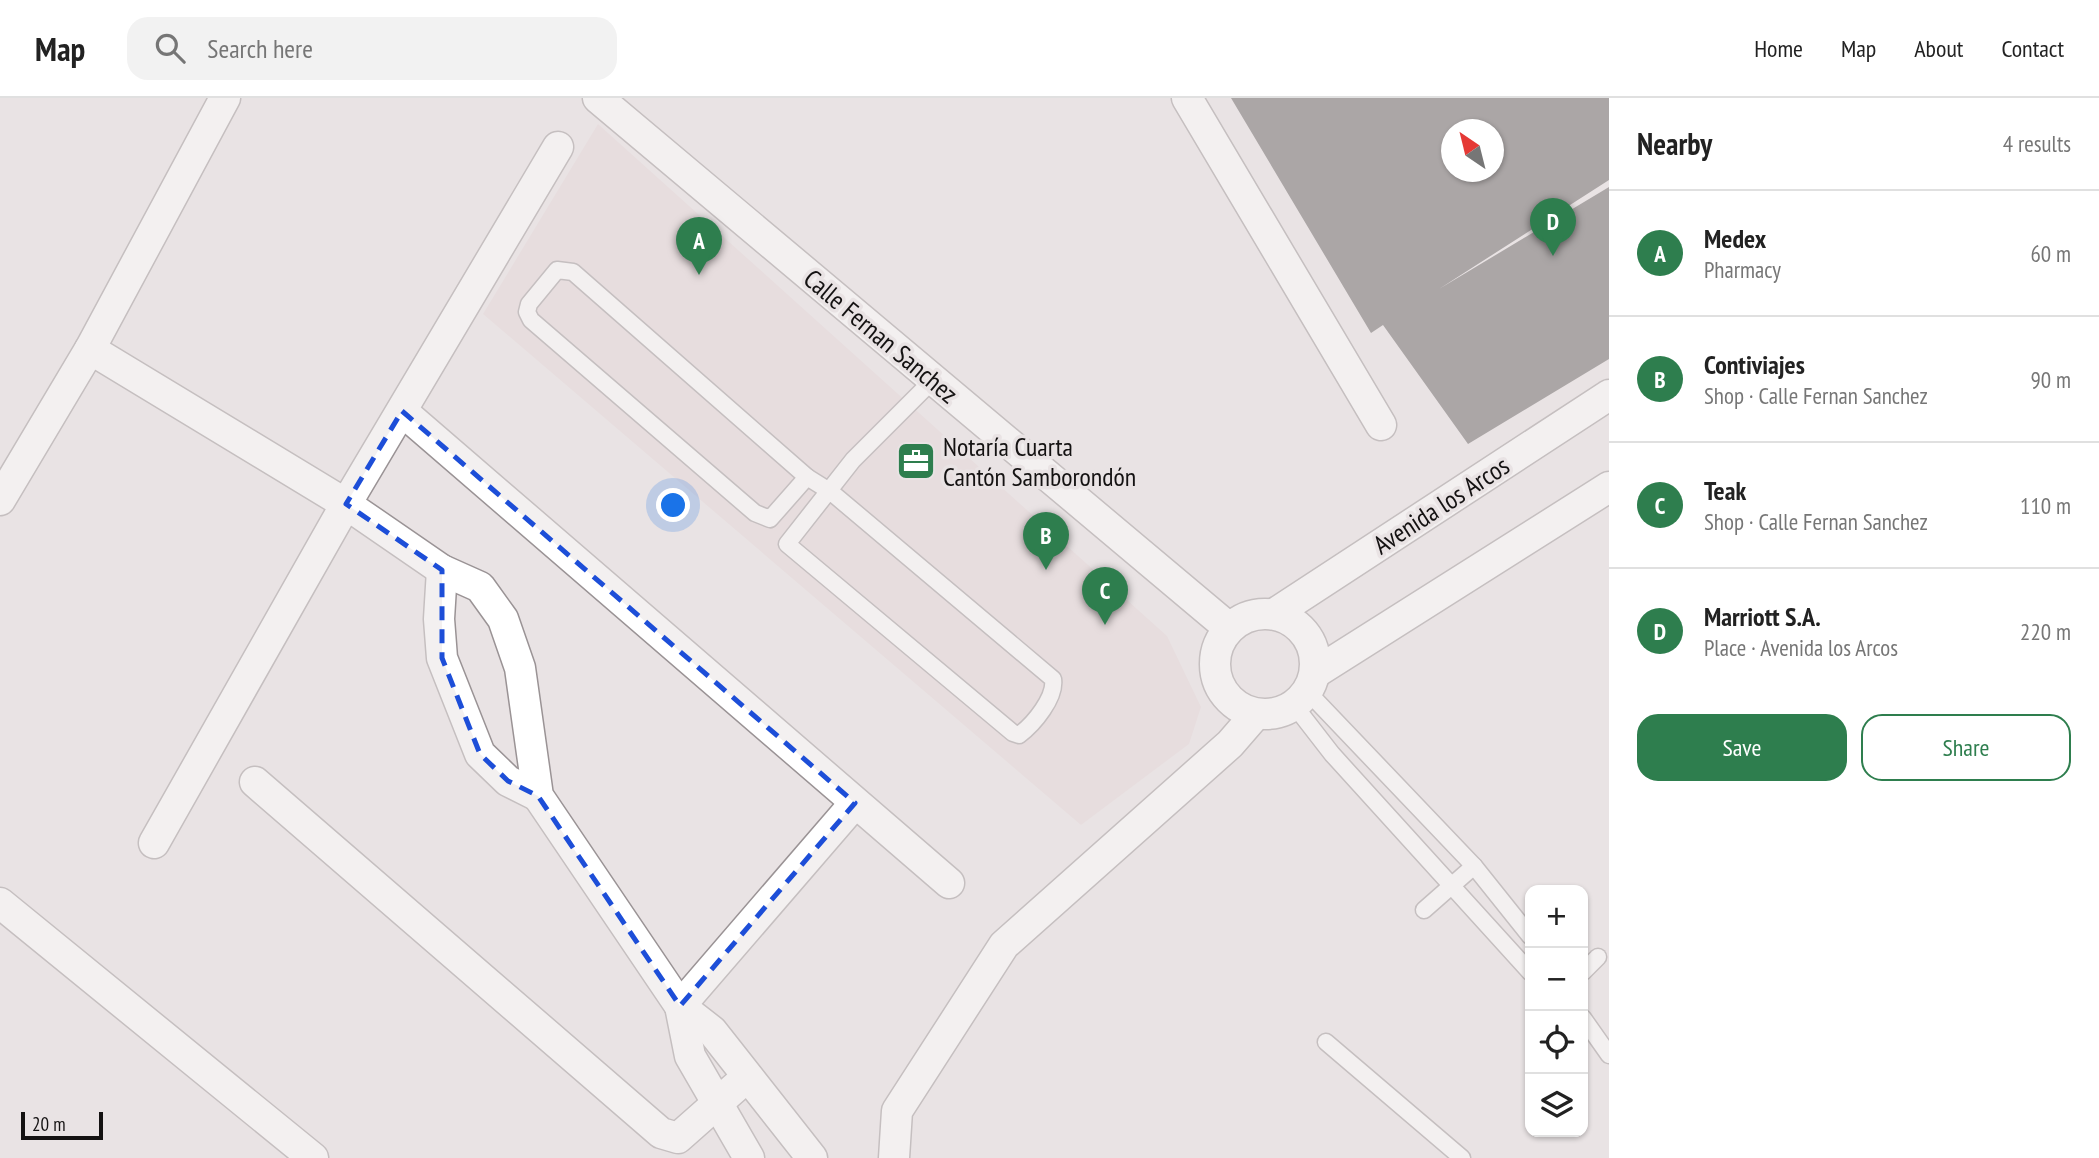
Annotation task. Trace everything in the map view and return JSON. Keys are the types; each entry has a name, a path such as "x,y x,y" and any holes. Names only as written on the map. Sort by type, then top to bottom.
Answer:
{"street":[{"path":"0,500 90,349 225,98"},
{"name":"Calle Fernan Sanchez","path":"598,98 1229,628"},
{"path":"1187,98 1381,425"},
{"path":"154,843 346,504 558,147"},
{"path":"90,349 346,504 442,570 480,587 503,619 520,668 538,796 680,1006 712,1031 812,1158"},
{"name":"Avenida los Arcos","path":"1274,614 1609,396"},
{"path":"402,411 949,883"},
{"path":"1305,690 1315,653 1307,635 1292,621 1274,614 1242,618 1229,628 1218,643 1214,662 1217,680 1225,695 1239,707 1256,714 1276,713 1305,690 1609,487"},
{"path":"442,570 439,619 442,658 465,719 480,754 508,781 538,796"},
{"path":"894,1158 897,1111 1004,945 1230,744 1256,714"},
{"path":"255,782 661,1133 678,1138 747,1077"},
{"path":"680,1006 855,803"},
{"path":"0,903 313,1158"},
{"path":"680,1006 690,1056 749,1158"}],"lane":[{"path":"807,477 770,519 762,518 531,320 527,312 529,304 557,270 573,272 807,477 831,492 1053,679 1053,692 1026,730 1019,735 1013,733 787,544 831,492 853,460 933,380"},
{"path":"1305,690 1474,866 1525,930"},
{"path":"1305,690 1332,754 1453,883 1525,966"},
{"path":"1407,833 1426,814"},
{"path":"1424,910 1474,866"},
{"path":"1588,967 1598,957"},
{"path":"1588,1025 1609,1055"},
{"path":"1326,1042 1462,1158"}],"highlighted area":[{"path":"402,411 855,803 680,1006 538,796 508,781 480,754 442,658 442,570 346,504"}],"shaded area":[{"path":"598,124 1167,636 1201,707 1189,744 1081,825 483,314"}],"building":[{"path":"1231,98 1609,98 1609,180 1439,289 1609,187 1609,359 1468,444 1383,325 1371,333"}],"place":[{"name":"Marriott S.A.","path":"1553,256"},
{"name":"Medex","path":"699,275"},
{"name":"Notaría Cuarta Cantón Samborondón","path":"916,461"},
{"name":"Contiviajes","path":"1046,570"},
{"name":"Teak","path":"1105,625"}]}
